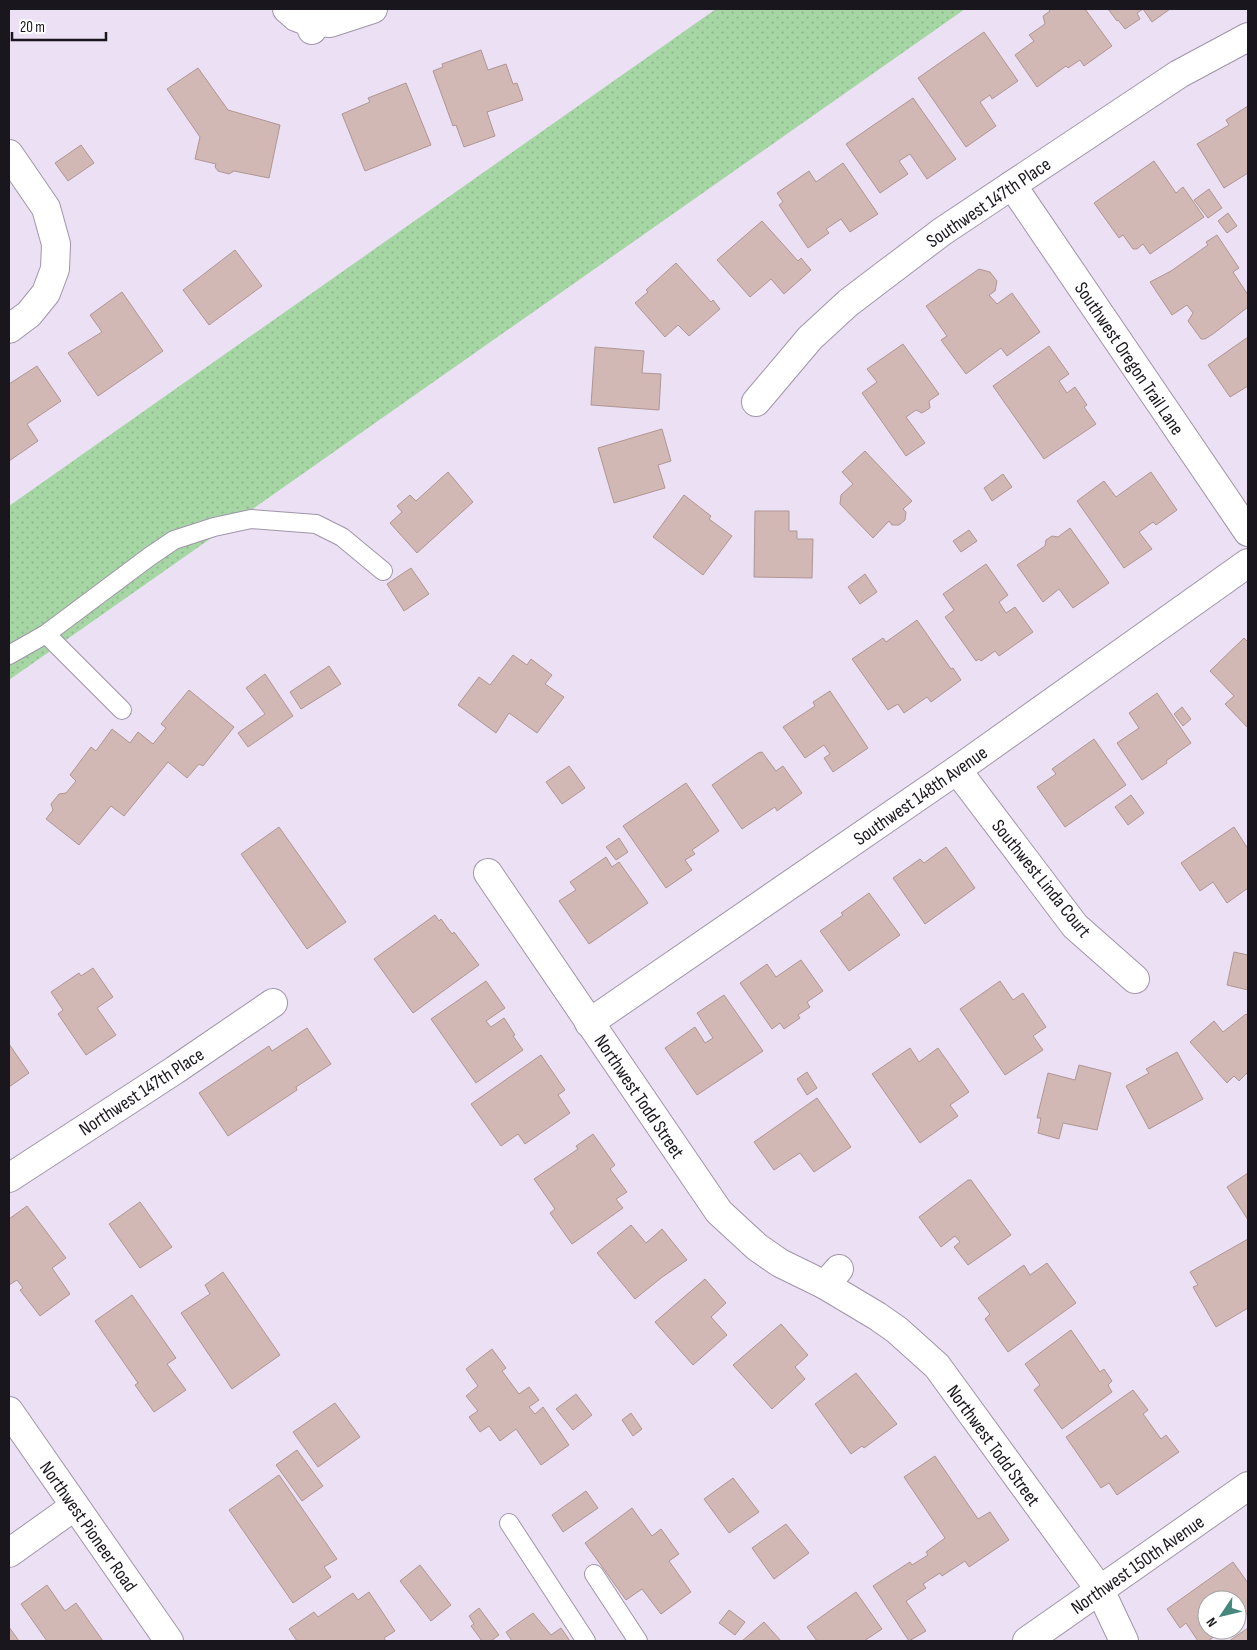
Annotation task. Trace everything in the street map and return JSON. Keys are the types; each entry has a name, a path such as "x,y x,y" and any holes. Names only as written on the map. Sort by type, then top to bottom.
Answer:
{"street":[{"path":"302,20 330,23 373,9"},
{"name":"Southwest 147th Place","path":"756,402 810,338 848,304 943,231 1179,74 1248,37"},
{"path":"9,154 46,208 56,244 55,269 46,293 29,314 9,329"},
{"name":"Southwest Oregon Trail Lane","path":"1012,185 1248,532"},
{"name":"Southwest 148th Avenue","path":"589,1023 957,770 1248,563"},
{"name":"Southwest Linda Court","path":"957,770 1075,926 1135,979"},
{"name":"Northwest Todd Street","path":"488,873 719,1212 757,1246 780,1263 832,1277 877,1316 897,1330 937,1366 1100,1590 1124,1641"},
{"name":"Northwest 147th Place","path":"9,1178 175,1070 273,1003"},
{"name":"Northwest Pioneer Road","path":"9,1411 169,1641"},
{"name":"Northwest 150th Avenue","path":"1027,1641 1248,1486"},
{"path":"9,1553 75,1506"}],"lane":[{"path":"9,656 46,634 174,540 214,526 251,518 316,524 342,537 383,571"},
{"path":"46,634 122,710"},
{"path":"509,1523 586,1641"},
{"path":"594,1574 638,1641"}],"green space":[{"path":"716,9 965,9 9,680 9,506"}],"building":[{"path":"1048,9 1085,9 1112,46 1084,66 1080,60 1068,68 1066,66 1037,87 1015,55 1034,41 1029,35 1045,24 1043,16 1050,11"},
{"path":"1108,9 1143,9 1137,13 1140,19 1125,29"},
{"path":"1143,9 1170,9 1152,22"},
{"path":"984,32 1018,81 992,99 990,95 980,102 996,126 966,147 918,78"},
{"path":"481,50 488,70 506,64 513,84 517,83 523,100 487,112 495,136 464,147 456,125 453,126 433,71 443,67 442,64"},
{"path":"198,68 228,110 280,125 269,178 234,171 229,174 218,171 215,167 216,164 195,159 200,137 167,89"},
{"path":"406,83 431,145 365,171 342,114 370,102 368,98"},
{"path":"913,98 956,159 927,179 910,154 899,161 908,174 880,193 846,144"},
{"path":"1248,106 1248,173 1224,188 1197,144 1229,125 1226,120"},
{"path":"81,145 94,163 68,181 55,163"},
{"path":"1154,161 1176,193 1183,187 1204,217 1150,254 1143,244 1137,249 1133,249 1123,235 1119,238 1094,203"},
{"path":"843,163 878,214 850,232 841,219 826,229 829,233 808,248 779,205 783,202 777,193 809,171 816,182"},
{"path":"1209,189 1222,208 1208,218 1194,200"},
{"path":"1228,213 1237,226 1227,233 1218,221"},
{"path":"762,221 798,261 801,258 811,270 784,294 771,279 750,297 717,260"},
{"path":"1217,235 1239,268 1233,272 1248,295 1248,307 1213,334 1205,339 1201,339 1188,321 1193,313 1187,305 1172,315 1150,282 1171,271 1208,245 1206,242"},
{"path":"235,250 262,286 209,325 183,290"},
{"path":"676,263 711,302 713,300 720,309 689,336 678,325 665,337 635,303 648,292 646,290"},
{"path":"979,269 990,272 997,281 995,291 989,295 997,304 1012,293 1040,332 1007,356 1001,348 966,374 941,340 947,336 926,306"},
{"path":"122,292 163,351 98,396 68,353 102,332 90,315"},
{"path":"1248,337 1248,386 1230,397 1208,365"},
{"path":"903,344 939,394 929,401 930,408 922,413 916,410 906,417 925,443 906,456 862,393 877,382 867,369"},
{"path":"1049,346 1069,374 1059,381 1067,393 1075,387 1087,405 1084,407 1096,424 1044,459 993,386"},
{"path":"595,347 644,351 642,373 661,374 659,410 591,405"},
{"path":"37,366 61,401 27,424 38,441 9,461 9,384"},
{"path":"662,429 671,461 658,465 665,488 614,503 598,448"},
{"path":"865,451 912,501 903,509 906,512 905,520 899,525 892,525 889,521 873,538 840,504 841,495 853,484 842,472"},
{"path":"448,472 473,502 417,553 390,523 402,512 397,506 410,495 416,501"},
{"path":"1151,472 1177,510 1156,525 1153,522 1139,532 1152,549 1124,568 1077,501 1104,481 1116,497"},
{"path":"1003,474 1012,487 992,501 984,488"},
{"path":"684,495 711,516 709,519 732,536 703,575 653,537"},
{"path":"755,511 789,511 789,531 797,531 797,539 813,539 812,578 754,577"},
{"path":"1070,528 1109,583 1073,608 1059,589 1043,602 1017,565 1045,546 1046,540 1052,536 1058,537"},
{"path":"969,530 977,541 961,552 953,541"},
{"path":"986,564 1008,595 999,602 1006,613 1015,607 1033,632 999,656 995,651 981,661 979,659 976,661 945,617 954,610 943,594"},
{"path":"411,568 429,594 404,611 387,584"},
{"path":"865,574 877,592 860,604 848,587"},
{"path":"917,620 951,669 953,668 961,680 931,702 927,697 904,713 898,704 888,710 852,659 883,638 886,642"},
{"path":"1244,638 1248,642 1248,728 1225,704 1234,696 1210,671"},
{"path":"513,655 527,665 531,659 552,675 545,684 564,697 537,733 509,713 496,733 458,705 479,677 490,685"},
{"path":"329,666 341,684 301,709 290,692"},
{"path":"265,674 293,716 248,747 238,733 265,714 246,688"},
{"path":"189,690 234,727 203,766 199,764 187,778 168,762 124,816 111,806 79,845 46,819 53,810 51,804 59,794 66,793 76,781 70,775 91,747 96,751 112,729 130,743 138,732 153,744 166,728 161,724"},
{"path":"830,691 868,748 833,772 824,758 830,754 824,745 805,758 783,727 815,706 813,702"},
{"path":"1157,693 1191,743 1142,780 1117,743 1139,728 1129,713"},
{"path":"1182,707 1191,719 1183,726 1174,714"},
{"path":"1094,739 1126,785 1065,827 1037,787 1056,774 1052,769"},
{"path":"762,752 776,771 783,766 802,793 777,811 775,807 742,829 712,785"},
{"path":"569,766 585,788 562,804 546,782"},
{"path":"686,783 719,831 692,850 695,854 685,860 692,870 666,888 623,826"},
{"path":"1131,795 1144,813 1128,825 1115,807"},
{"path":"279,827 346,922 307,949 241,854"},
{"path":"1234,827 1248,849 1248,888 1227,903 1213,882 1200,891 1181,863"},
{"path":"619,838 628,852 616,860 606,847"},
{"path":"946,847 975,888 925,924 893,878 920,859 924,863"},
{"path":"606,857 612,867 619,862 648,903 589,944 559,901 576,890 570,882"},
{"path":"869,893 900,935 849,971 820,931"},
{"path":"435,915 439,921 441,919 452,934 454,932 479,965 413,1013 374,959"},
{"path":"1234,952 1248,955 1248,990 1227,985"},
{"path":"801,960 823,991 807,1002 810,1007 798,1015 800,1018 784,1029 780,1023 772,1029 740,983 767,964 776,977"},
{"path":"93,968 113,997 97,1008 116,1035 86,1055 58,1014 63,1010 51,992 79,973 81,976"},
{"path":"486,981 505,1008 486,1021 491,1027 504,1018 523,1050 476,1083 431,1019"},
{"path":"1000,981 1013,1000 1023,993 1046,1027 1033,1036 1043,1050 1005,1075 960,1009"},
{"path":"724,995 763,1051 697,1095 665,1048 695,1027 705,1043 713,1038 697,1013"},
{"path":"1246,1014 1248,1016 1248,1072 1239,1081 1234,1076 1227,1083 1190,1042 1214,1021 1223,1032"},
{"path":"307,1028 331,1064 296,1087 297,1090 228,1136 199,1093 269,1046 272,1051"},
{"path":"9,1044 29,1073 9,1087"},
{"path":"910,1048 919,1062 938,1048 969,1092 950,1105 958,1116 920,1143 872,1074"},
{"path":"1177,1052 1203,1099 1149,1129 1126,1086 1149,1073 1146,1069"},
{"path":"541,1055 565,1090 558,1095 570,1113 525,1144 518,1134 501,1146 471,1104"},
{"path":"1079,1065 1111,1073 1097,1130 1063,1123 1059,1139 1038,1133 1041,1118 1037,1118 1048,1073 1075,1080"},
{"path":"807,1072 817,1088 807,1095 797,1079"},
{"path":"817,1098 851,1147 814,1172 800,1153 774,1170 754,1142"},
{"path":"593,1134 615,1165 610,1169 627,1192 616,1199 623,1208 572,1244 550,1213 555,1209 534,1179 578,1149 576,1146"},
{"path":"1248,1173 1248,1220 1227,1187"},
{"path":"968,1180 971,1180 1011,1235 968,1265 954,1247 960,1242 955,1236 941,1247 919,1217"},
{"path":"140,1202 172,1247 140,1268 109,1224"},
{"path":"27,1206 66,1258 52,1268 70,1294 40,1316 20,1290 23,1288 17,1280 9,1285 9,1219"},
{"path":"631,1225 646,1243 662,1229 687,1260 635,1299 597,1253"},
{"path":"1248,1239 1248,1308 1216,1327 1193,1287 1198,1285 1190,1272"},
{"path":"1047,1263 1076,1303 1008,1352 985,1319 990,1314 978,1298 1024,1265 1030,1275"},
{"path":"223,1272 280,1355 232,1389 181,1313 210,1294 205,1285"},
{"path":"705,1279 726,1303 711,1317 727,1335 693,1365 655,1322"},
{"path":"132,1295 176,1358 167,1364 186,1390 154,1412 135,1385 138,1383 95,1321"},
{"path":"781,1324 808,1355 795,1367 805,1379 772,1409 733,1365"},
{"path":"1071,1330 1100,1372 1104,1369 1112,1381 1108,1385 1112,1392 1062,1429 1034,1390 1040,1385 1025,1364"},
{"path":"492,1349 506,1368 502,1371 519,1394 529,1387 539,1400 529,1407 535,1414 543,1407 569,1445 541,1465 516,1429 500,1441 489,1426 480,1432 469,1417 478,1411 466,1396 478,1386 466,1369"},
{"path":"856,1373 897,1424 864,1448 862,1446 851,1454 815,1404"},
{"path":"1133,1390 1148,1410 1143,1414 1161,1439 1166,1435 1179,1452 1117,1495 1109,1483 1101,1488 1066,1437"},
{"path":"576,1394 592,1415 573,1430 556,1409"},
{"path":"335,1403 360,1437 318,1467 293,1432"},
{"path":"631,1413 642,1429 633,1436 622,1420"},
{"path":"297,1450 323,1486 302,1501 276,1465"},
{"path":"935,1456 978,1519 990,1512 1009,1540 969,1567 965,1561 942,1576 940,1573 923,1584 926,1588 906,1601 926,1631 909,1641 873,1586 910,1562 912,1565 928,1555 926,1552 945,1538 904,1477"},
{"path":"279,1475 337,1559 324,1567 331,1577 293,1603 229,1510"},
{"path":"733,1478 759,1512 729,1533 704,1499"},
{"path":"586,1491 598,1508 563,1532 552,1515"},
{"path":"632,1508 652,1536 661,1529 679,1554 669,1561 691,1592 661,1614 642,1589 626,1600 585,1543"},
{"path":"786,1524 809,1553 774,1579 752,1548"},
{"path":"1233,1562 1248,1583 1247,1614 1247,1590 1197,1590 1197,1640 1186,1623 1180,1628 1167,1609"},
{"path":"420,1565 451,1605 431,1621 400,1581"},
{"path":"47,1585 65,1611 76,1603 103,1641 47,1641 21,1604"},
{"path":"369,1592 395,1631 384,1638 386,1641 297,1641 289,1629 314,1612 318,1617 353,1593 358,1600"},
{"path":"856,1592 882,1629 864,1641 817,1641 807,1627"},
{"path":"479,1608 499,1635 491,1641 482,1641 471,1626 474,1624 469,1616"},
{"path":"729,1610 745,1622 735,1635 719,1623"},
{"path":"533,1613 551,1635 561,1628 570,1641 512,1641 506,1632"},
{"path":"764,1622 781,1641 742,1641"},
{"path":"9,1627 19,1641 9,1641"},
{"path":"1247,1629 1248,1641 1229,1641 1247,1640"}]}
